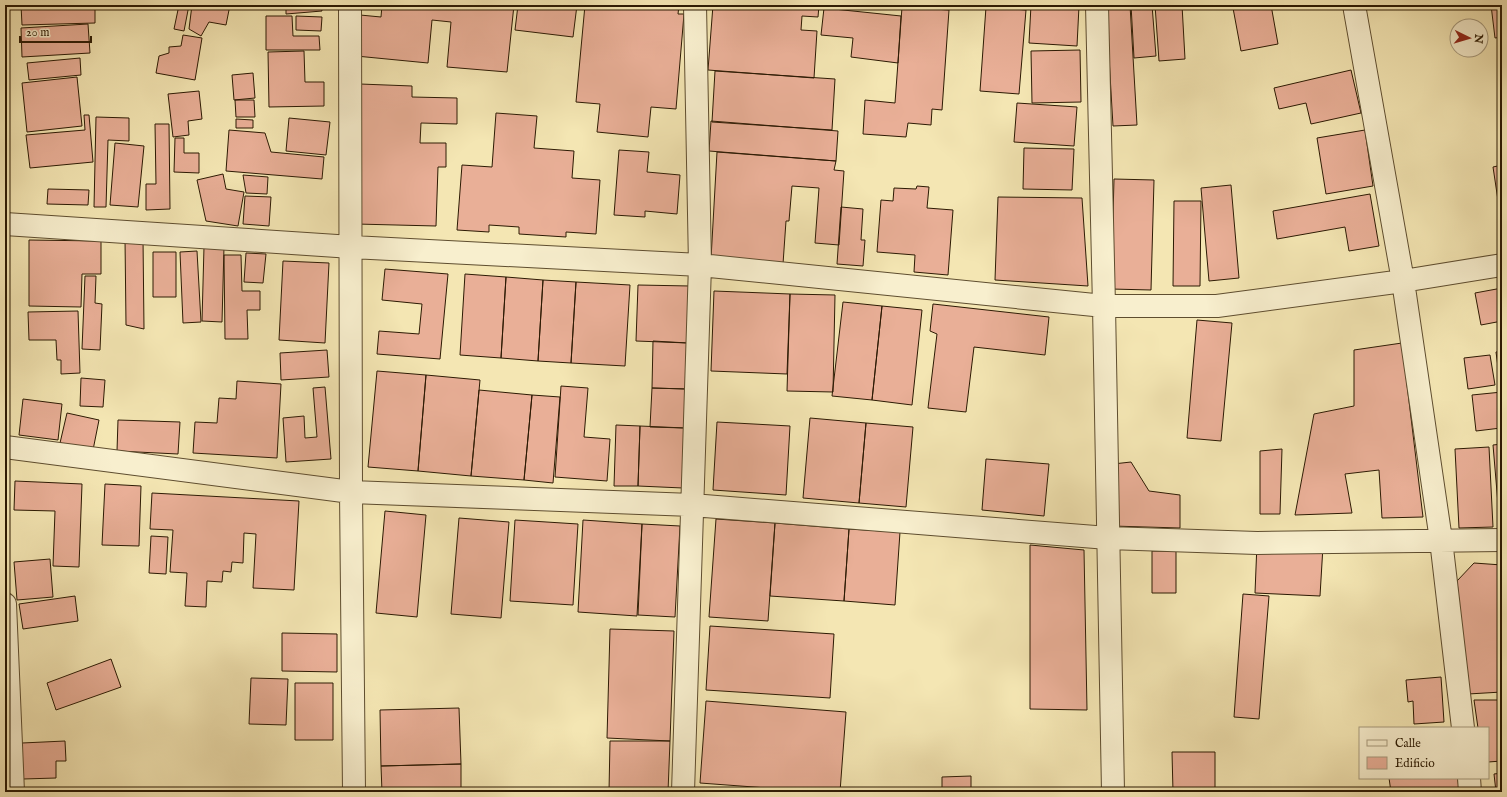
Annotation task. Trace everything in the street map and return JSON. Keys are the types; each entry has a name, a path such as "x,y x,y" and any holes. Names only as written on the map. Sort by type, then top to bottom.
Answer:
{"street":[{"path":"350,5 352,247 351,492 354,792"},
{"path":"684,792 700,265 695,5"},
{"path":"1097,5 1113,792"},
{"path":"1354,5 1403,282 1441,540 1463,727"},
{"path":"5,224 352,247 700,265 1104,306 1217,306 1403,282 1502,265"},
{"path":"5,447 351,492 692,505 1108,538 1257,543 1502,540"},
{"path":"5,604 13,792"},
{"path":"1469,779 1470,792"}],"building":[{"path":"21,5 95,5 95,23 22,25"},
{"path":"179,5 189,5 184,31 174,29"},
{"path":"192,5 230,5 226,25 209,22 201,36 189,29"},
{"path":"286,5 321,5 322,11 286,14"},
{"path":"382,5 514,5 507,72 447,67 451,22 432,20 428,63 356,56 360,15 381,17"},
{"path":"518,5 577,5 573,37 515,30"},
{"path":"585,5 679,5 678,14 684,14 676,109 651,107 648,137 597,132 600,104 576,102"},
{"path":"713,5 819,5 818,17 802,16 801,30 817,31 814,78 708,70"},
{"path":"1031,5 1079,6 1077,46 1029,43"},
{"path":"1130,5 1137,125 1113,126 1106,6"},
{"path":"1131,5 1152,5 1156,56 1134,58"},
{"path":"1155,5 1182,5 1185,59 1159,61"},
{"path":"1248,5 1271,5 1278,44 1241,51 1233,8"},
{"path":"1491,5 1502,5 1502,37 1495,38"},
{"path":"902,7 949,10 942,110 932,109 931,125 908,123 906,137 863,134 865,100 895,103"},
{"path":"986,7 1026,10 1019,94 980,91"},
{"path":"824,8 901,16 898,63 851,57 853,38 821,35"},
{"path":"266,16 292,16 293,36 319,36 320,50 266,50"},
{"path":"296,16 322,17 321,31 296,30"},
{"path":"88,24 90,53 22,57 21,28"},
{"path":"183,35 202,38 195,80 156,73 159,56 169,53 169,47 181,46"},
{"path":"1080,50 1081,102 1032,103 1031,51"},
{"path":"304,51 305,82 324,82 324,106 269,107 268,52"},
{"path":"80,58 81,75 29,80 27,63"},
{"path":"1351,70 1361,113 1311,124 1306,103 1279,109 1274,88"},
{"path":"715,71 835,79 832,130 712,122"},
{"path":"253,73 255,98 234,100 232,75"},
{"path":"77,77 82,126 27,132 22,83"},
{"path":"360,84 412,86 412,97 457,98 457,124 421,123 420,143 446,143 446,167 438,167 436,226 356,224"},
{"path":"199,91 202,119 188,121 189,135 173,137 168,94"},
{"path":"235,100 254,100 255,117 236,117"},
{"path":"1017,103 1077,107 1074,146 1014,142"},
{"path":"496,113 537,116 534,148 574,151 572,178 600,180 596,234 566,232 566,237 519,234 519,227 489,225 489,232 457,230 462,165 492,167"},
{"path":"84,115 89,115 93,162 30,168 26,135 85,130"},
{"path":"96,117 129,118 129,141 108,140 106,207 94,207"},
{"path":"289,118 330,122 326,155 286,151"},
{"path":"236,119 253,120 253,128 236,128"},
{"path":"711,121 838,131 836,161 709,151"},
{"path":"155,124 169,124 170,209 146,210 146,184 156,184"},
{"path":"229,130 265,133 271,152 324,157 322,179 226,171"},
{"path":"1365,130 1373,186 1326,194 1317,138"},
{"path":"175,138 184,138 184,153 199,153 199,173 174,172"},
{"path":"115,143 144,146 138,207 110,205"},
{"path":"1024,148 1074,149 1072,190 1023,189"},
{"path":"619,150 649,152 647,172 680,175 677,214 645,211 645,217 614,215"},
{"path":"717,152 836,161 834,170 844,171 839,245 815,243 819,188 792,186 789,221 786,221 783,264 711,259"},
{"path":"1502,165 1502,227 1493,167"},
{"path":"223,174 226,189 244,192 238,226 206,221 197,180"},
{"path":"243,175 268,177 267,194 246,193"},
{"path":"1114,179 1154,180 1151,290 1111,289"},
{"path":"1231,185 1239,278 1209,281 1201,188"},
{"path":"917,186 929,187 927,208 953,210 948,275 914,272 915,255 877,252 881,200 893,201 894,188 916,189"},
{"path":"48,189 89,190 88,205 47,204"},
{"path":"1370,194 1379,246 1349,251 1345,227 1277,239 1273,211"},
{"path":"245,196 271,197 269,226 243,224"},
{"path":"998,197 1082,198 1088,286 995,280"},
{"path":"1174,201 1201,201 1200,286 1173,286"},
{"path":"841,207 863,209 861,240 865,240 863,266 837,264"},
{"path":"125,238 143,238 144,329 126,325"},
{"path":"29,240 101,241 101,274 82,274 81,307 29,306"},
{"path":"204,247 224,247 222,322 202,321"},
{"path":"197,251 201,322 183,323 180,252"},
{"path":"153,252 176,252 176,297 153,297"},
{"path":"246,253 266,254 263,283 244,282"},
{"path":"224,255 241,255 242,291 260,291 260,310 247,310 248,339 225,339"},
{"path":"283,261 329,263 325,343 279,340"},
{"path":"385,269 448,274 440,359 377,354 379,331 419,334 422,304 382,300"},
{"path":"465,274 506,277 501,358 460,355"},
{"path":"85,276 96,276 95,303 102,304 100,350 82,349"},
{"path":"506,277 543,280 538,361 501,358"},
{"path":"543,280 576,282 571,363 538,361"},
{"path":"576,282 630,285 625,366 571,363"},
{"path":"638,285 690,286 688,343 636,341"},
{"path":"1502,288 1502,321 1481,325 1475,293"},
{"path":"714,291 790,294 787,374 711,371"},
{"path":"790,294 835,295 833,392 787,391"},
{"path":"843,302 882,306 872,400 832,396"},
{"path":"933,304 1049,317 1045,355 974,347 966,412 928,408 937,334 930,331"},
{"path":"882,306 922,310 912,405 872,400"},
{"path":"78,311 80,373 61,374 61,360 57,360 56,340 29,340 28,312"},
{"path":"1197,320 1232,323 1221,441 1187,438"},
{"path":"653,341 688,343 686,389 652,388"},
{"path":"1402,343 1423,517 1382,518 1379,470 1345,474 1352,513 1295,515 1314,414 1354,406 1354,350"},
{"path":"327,350 329,377 281,380 280,353"},
{"path":"1502,351 1502,382 1500,382 1496,352"},
{"path":"1490,355 1495,385 1468,389 1464,358"},
{"path":"377,371 426,375 418,471 368,467"},
{"path":"426,375 480,380 471,476 418,471"},
{"path":"81,378 105,380 103,407 80,406"},
{"path":"237,381 281,384 277,458 193,453 195,422 217,423 219,398 236,399"},
{"path":"561,386 588,388 584,437 610,439 607,481 555,477"},
{"path":"325,387 331,459 286,462 283,418 304,416 305,438 317,437 313,388"},
{"path":"652,388 687,389 685,428 650,427"},
{"path":"479,390 532,395 524,480 471,476"},
{"path":"1502,392 1502,414 1500,414 1501,428 1476,431 1472,395"},
{"path":"532,395 560,397 553,483 524,480"},
{"path":"23,399 62,404 58,440 19,435"},
{"path":"67,413 99,420 93,450 60,443"},
{"path":"810,418 866,423 859,503 803,498"},
{"path":"118,420 180,422 178,454 117,451"},
{"path":"717,422 790,426 786,495 713,490"},
{"path":"866,423 913,427 906,507 859,503"},
{"path":"616,425 640,426 638,486 614,486"},
{"path":"640,426 685,428 683,488 638,486"},
{"path":"1502,444 1502,504 1498,504 1493,445"},
{"path":"1489,447 1493,527 1459,528 1455,449"},
{"path":"1282,449 1280,514 1260,514 1260,451"},
{"path":"986,459 1049,464 1044,516 982,510"},
{"path":"1131,462 1149,491 1180,495 1180,528 1112,526 1113,464"},
{"path":"15,481 82,484 79,567 53,566 55,511 14,510"},
{"path":"105,484 141,486 139,546 102,545"},
{"path":"152,493 299,501 294,590 253,588 256,534 244,533 243,563 232,562 231,572 223,571 222,582 207,581 206,607 185,606 187,573 170,572 173,530 150,529"},
{"path":"385,511 426,515 417,617 376,613"},
{"path":"459,518 509,522 501,618 451,614"},
{"path":"716,519 775,523 768,621 709,617"},
{"path":"515,520 578,524 573,605 510,601"},
{"path":"583,520 642,524 637,616 578,612"},
{"path":"775,523 849,529 844,601 770,596"},
{"path":"642,524 680,526 675,617 638,615"},
{"path":"849,529 900,532 895,605 844,601"},
{"path":"151,536 168,537 166,574 149,573"},
{"path":"1257,543 1323,546 1320,596 1255,593"},
{"path":"1030,545 1084,550 1087,710 1030,709"},
{"path":"1152,551 1176,551 1176,593 1152,593"},
{"path":"50,559 53,597 17,600 14,562"},
{"path":"1474,563 1502,565 1502,692 1468,694 1457,581"},
{"path":"1243,594 1269,596 1259,719 1234,717"},
{"path":"75,596 78,621 23,629 19,604"},
{"path":"710,626 834,634 830,698 706,690"},
{"path":"610,629 674,631 670,741 607,738"},
{"path":"282,633 337,634 337,672 282,671"},
{"path":"111,659 121,687 56,710 47,683"},
{"path":"1441,677 1444,722 1414,724 1413,701 1408,702 1406,680"},
{"path":"251,678 288,679 286,725 249,724"},
{"path":"295,683 333,683 333,740 295,740"},
{"path":"1474,700 1502,700 1502,761 1489,762 1489,727 1478,727"},
{"path":"706,701 846,712 840,792 821,792 700,783"},
{"path":"459,708 461,764 381,766 380,710"},
{"path":"65,741 66,761 56,761 56,778 23,779 22,743"},
{"path":"610,741 670,741 668,792 609,792"},
{"path":"1172,752 1215,752 1215,792 1173,792"},
{"path":"461,764 461,792 382,792 381,766"},
{"path":"1502,773 1502,792 1496,792 1494,774"},
{"path":"971,776 971,792 942,792 942,777"},
{"path":"1389,779 1458,779 1459,791 1391,792"}]}
